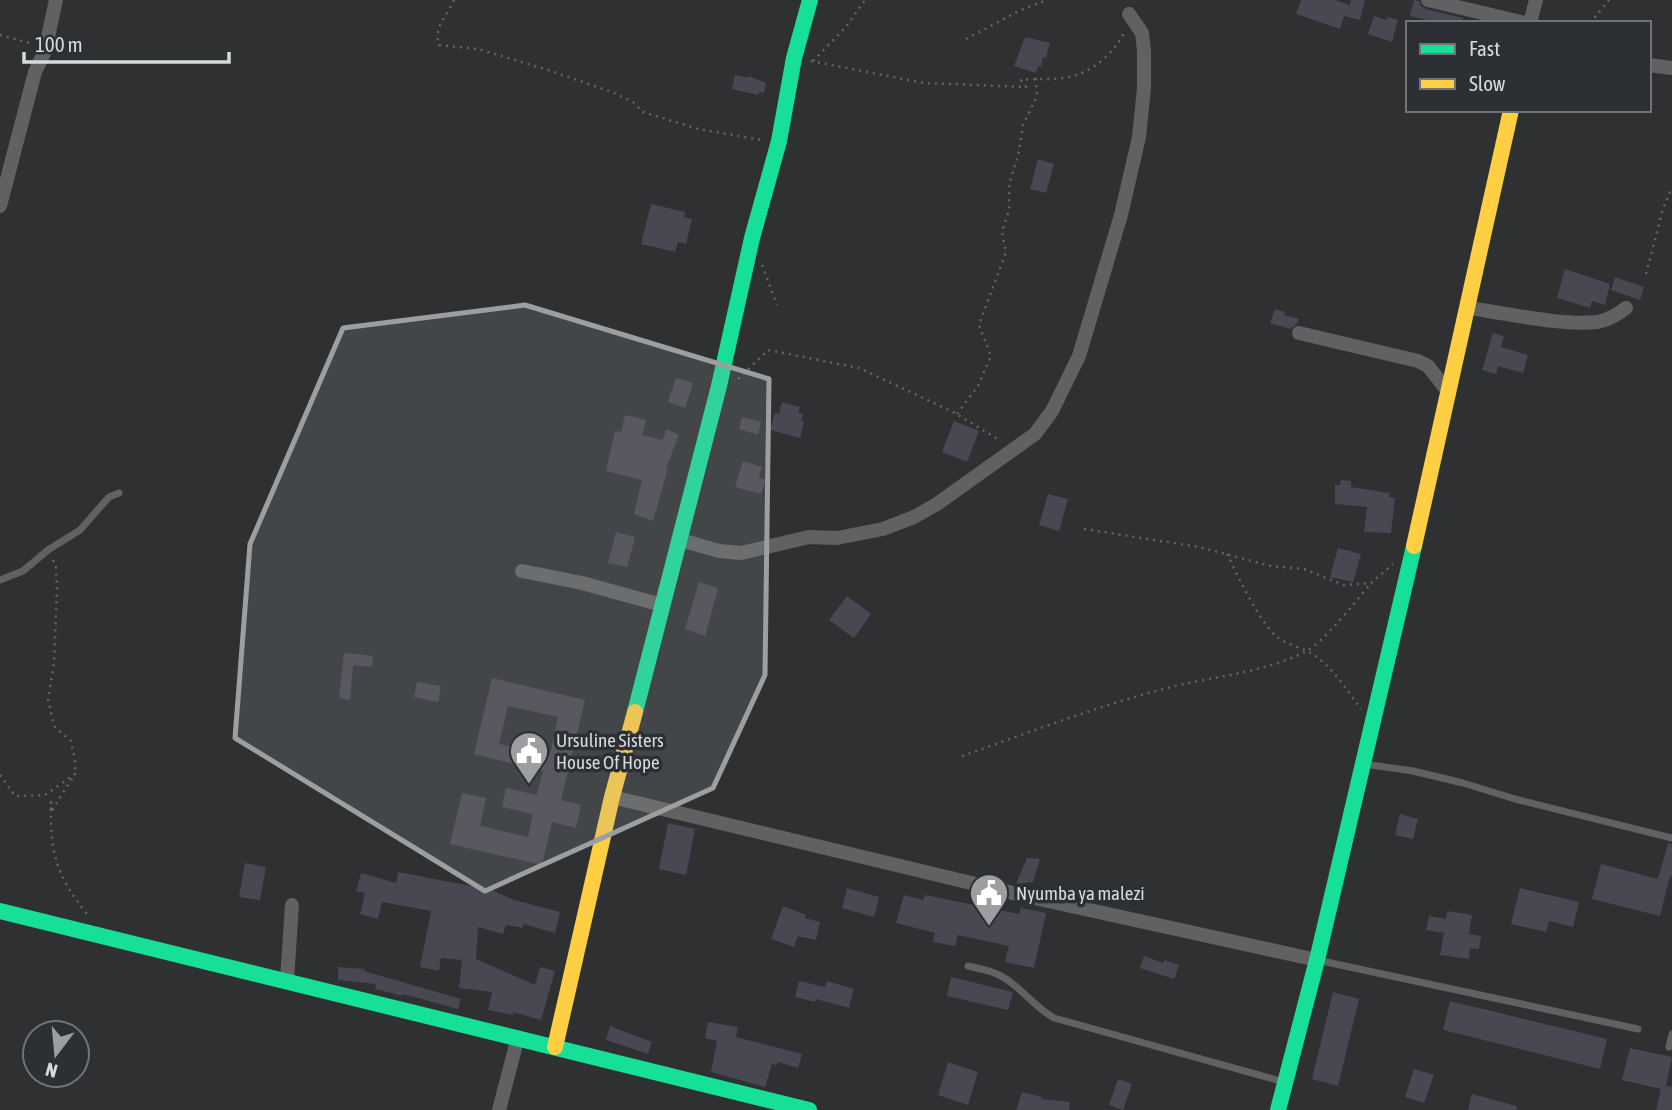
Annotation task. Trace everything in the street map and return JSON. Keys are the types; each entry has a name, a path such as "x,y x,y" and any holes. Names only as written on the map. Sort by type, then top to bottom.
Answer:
{"street":[{"path":"0,205 35,72 46,51 56,0"},
{"path":"555,1047 612,797 681,540 752,238 779,141 794,58 810,0"},
{"path":"1428,0 1519,21"},
{"path":"1529,21 1536,0"},
{"path":"681,540 719,551 741,553 808,537 837,538 883,529 914,517 937,504 1035,434 1052,411 1079,356 1121,215 1139,137 1144,88 1144,51 1142,33 1129,14"},
{"path":"1651,65 1672,68"},
{"path":"1278,1110 1364,764 1511,112"},
{"path":"1468,308 1562,321 1598,321 1616,316 1626,308"},
{"path":"1299,333 1418,361 1428,366 1449,393"},
{"path":"522,571 582,583 662,605"},
{"path":"612,797 1017,894 1317,960"},
{"path":"287,980 292,905"},
{"path":"0,911 810,1110"},
{"path":"499,1110 518,1037"}],"lane":[{"path":"0,580 23,571 80,530 109,497 119,494"},
{"path":"1364,764 1413,771 1464,783 1515,799 1672,838"},
{"path":"1317,960 1638,1029"},
{"path":"968,966 990,971 1006,979 1054,1018 1284,1082"},
{"path":"1669,1047 1672,1034"}],"path":[{"path":"454,0 443,17 436,36 439,45 478,49 548,69 612,92 633,102 643,112 698,129 754,140 779,141"},
{"path":"813,62 845,28 865,0"},
{"path":"966,39 1021,10 1047,0"},
{"path":"1592,21 1609,0"},
{"path":"794,58 924,83 1026,87 1021,80 1071,76 1095,65 1112,51 1120,40 1129,14"},
{"path":"0,35 41,46 46,51"},
{"path":"957,414 978,386 991,356 979,325 1006,252 1002,232 1009,210 1009,184 1018,156 1023,125 1037,96 1036,78"},
{"path":"1646,274 1663,209 1672,187"},
{"path":"761,260 777,305"},
{"path":"719,386 735,383 768,350 859,368 957,414 1014,450"},
{"path":"1084,529 1226,553 1271,566 1304,569 1339,584 1371,583"},
{"path":"48,551 56,568 57,584 54,663 48,699 56,729 71,741 75,760 75,774 51,812 51,802 51,842 60,873 90,918"},
{"path":"962,756 1135,697 1252,671 1308,651 1371,583 1413,551"},
{"path":"1226,553 1238,579 1268,626 1284,641 1308,651 1326,664 1363,712"},
{"path":"0,775 15,796 45,795 75,774"}],"highlighted area":[{"path":"525,305 769,379 765,675 713,788 485,891 235,738 250,544 343,328"}],"building":[{"path":"1301,0 1335,0 1350,5 1351,0 1365,0 1360,20 1344,16 1340,29 1296,14"},
{"path":"1414,0 1419,1 1426,9 1463,18 1462,21 1431,21 1410,16"},
{"path":"1374,16 1398,20 1392,42 1368,34"},
{"path":"1025,37 1050,43 1046,58 1043,57 1041,67 1038,66 1036,73 1014,66"},
{"path":"735,75 749,76 766,83 764,93 759,92 758,95 732,89"},
{"path":"1038,159 1054,164 1046,193 1030,189"},
{"path":"651,204 685,212 684,217 692,219 686,244 678,242 675,252 641,244"},
{"path":"1565,269 1610,284 1605,305 1592,301 1590,308 1557,298"},
{"path":"1615,277 1644,287 1640,300 1611,290"},
{"path":"1275,309 1299,319 1297,324 1290,329 1270,323"},
{"path":"1493,333 1504,336 1501,347 1528,355 1523,373 1498,366 1496,374 1482,370"},
{"path":"676,378 693,383 685,408 668,402"},
{"path":"782,402 800,407 798,412 803,414 801,421 804,422 800,438 770,430 775,413 779,414"},
{"path":"625,415 646,420 642,435 662,440 667,429 679,435 666,468 653,521 634,514 642,480 606,471 615,431 621,432"},
{"path":"742,417 761,422 758,435 739,429"},
{"path":"954,421 979,431 967,462 942,452"},
{"path":"743,461 762,467 759,478 766,480 761,494 735,487"},
{"path":"1341,480 1351,481 1351,487 1390,493 1389,497 1395,498 1391,533 1364,532 1367,507 1335,504 1335,485 1340,485"},
{"path":"1048,494 1068,499 1059,531 1039,525"},
{"path":"616,532 635,537 627,567 608,563"},
{"path":"1338,548 1361,554 1353,582 1330,577"},
{"path":"699,582 718,588 705,636 685,629"},
{"path":"847,596 871,614 854,638 829,620"},
{"path":"344,653 373,656 372,667 353,665 350,700 339,698"},
{"path":"492,678 585,700 561,800 581,805 576,828 552,822 542,865 450,844 462,793 486,798 480,826 528,837 533,814 502,807 506,788 537,795 543,771 474,754","holes":["508,706 558,717 550,755 499,744"]},
{"path":"417,682 441,686 438,702 414,697"},
{"path":"1400,814 1418,819 1413,839 1395,835"},
{"path":"668,823 695,829 686,875 659,869"},
{"path":"1668,843 1672,844 1672,877 1670,876 1660,916 1592,899 1601,864 1658,879"},
{"path":"1027,858 1040,859 1033,882 1016,884"},
{"path":"245,863 266,867 260,900 239,897"},
{"path":"398,872 492,890 514,900 560,912 555,933 523,924 523,928 506,925 503,934 478,927 476,959 535,985 540,967 555,971 541,1020 513,1012 513,1015 488,1010 492,992 459,988 462,960 441,958 439,971 420,967 431,911 382,902 378,919 360,914 365,893 356,891 361,873 396,883"},
{"path":"847,888 879,897 874,917 842,908"},
{"path":"1520,888 1579,902 1573,927 1549,921 1546,932 1511,924"},
{"name":"Nyumba ya malezi","path":"904,895 923,900 925,895 1019,914 1021,908 1046,913 1034,968 1005,962 1009,946 958,935 955,946 933,942 935,933 896,923"},
{"path":"783,906 806,915 805,918 820,922 816,940 798,936 794,947 771,939"},
{"path":"1447,911 1472,915 1469,934 1481,936 1479,949 1470,948 1469,959 1440,955 1444,933 1426,930 1429,916 1446,919"},
{"path":"1144,956 1179,965 1174,979 1140,968"},
{"path":"338,967 365,969 364,971 461,999 458,1009 375,989 376,984 338,980"},
{"path":"951,977 1013,992 1008,1010 947,996"},
{"path":"799,981 825,987 827,981 854,989 849,1008 816,999 815,1002 795,997"},
{"path":"1333,992 1359,999 1338,1086 1312,1079"},
{"path":"1450,1001 1607,1039 1600,1069 1443,1030"},
{"path":"708,1022 738,1027 736,1037 802,1054 798,1068 778,1062 777,1065 772,1064 765,1087 711,1072 717,1041 705,1038"},
{"path":"610,1026 652,1042 648,1054 606,1040"},
{"path":"1630,1048 1672,1057 1666,1086 1672,1087 1672,1110 1656,1110 1661,1089 1622,1080"},
{"path":"948,1062 978,1072 968,1105 938,1095"},
{"path":"1414,1069 1434,1075 1424,1103 1405,1097"},
{"path":"1118,1079 1132,1084 1123,1110 1109,1105"},
{"path":"1022,1092 1042,1097 1041,1099 1070,1102 1069,1110 1016,1110"},
{"path":"1472,1094 1517,1106 1516,1110 1468,1110"}],"traffic: fast":[{"path":"635,712 719,386 752,238 779,141 794,58 810,0"},
{"path":"1278,1110 1317,960 1414,546"},
{"path":"0,911 809,1110"}],"traffic: slow":[{"path":"1414,546 1511,112"},
{"path":"555,1047 612,797 635,712"}],"place":[{"name":"Ursuline Sisters House Of Hope","path":"529,785"},
{"name":"Nyumba ya malezi","path":"989,927"}]}
